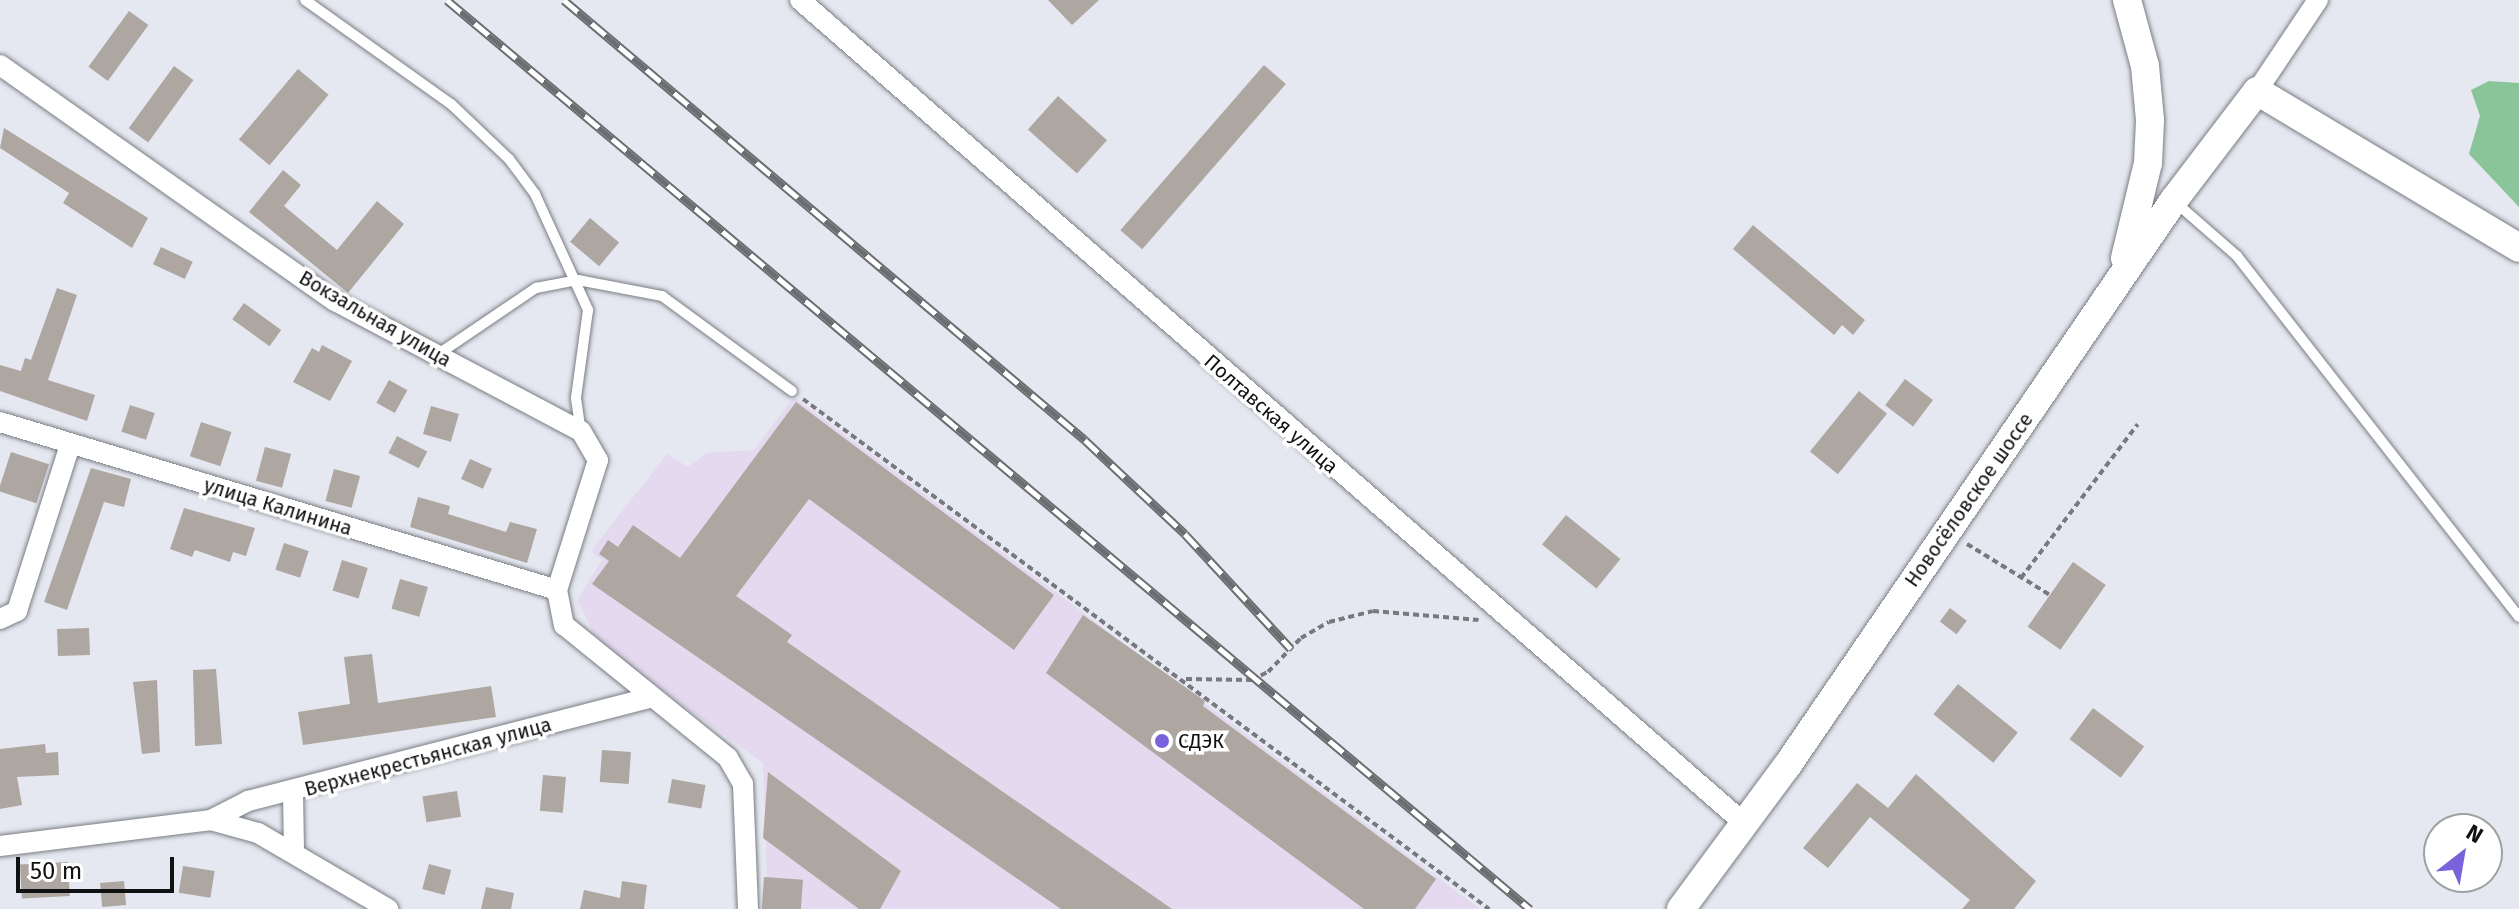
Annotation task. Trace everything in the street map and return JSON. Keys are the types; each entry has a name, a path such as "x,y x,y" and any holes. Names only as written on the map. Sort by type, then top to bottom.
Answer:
{"main road":[{"path":"2120,279 2148,163 2150,120 2145,66 2127,0"},
{"path":"2257,91 2519,248"},
{"name":"Новосёловское шоссе","path":"1692,902 2174,200 2257,91"}],"street":[{"name":"Полтавская улица","path":"800,0 1745,824"},
{"path":"2257,91 2318,0"},
{"name":"Вокзальная улица","path":"0,65 335,301 581,431"},
{"name":"улица Калинина","path":"0,422 557,590"},
{"path":"581,431 598,460 557,590 564,625 648,698 728,758 743,784 748,909"},
{"path":"0,619 17,611 70,445"},
{"name":"Верхнекрестьянская улица","path":"0,846 211,820 248,801 293,793 648,698"},
{"path":"293,793 294,852"},
{"name":"Верхнекрестьянская улица","path":"211,820 258,833 388,909"}],"lane":[{"path":"305,0 441,96 509,159 535,194 578,280 588,310 576,398 581,431"},
{"path":"2174,200 2237,256 2519,617"},
{"path":"437,355 536,288 578,280 662,296 792,391"}],"path":[{"path":"792,391 1185,679 1489,909"},
{"path":"2021,578 2138,424"},
{"path":"1961,541 2050,595"},
{"path":"1185,679 1252,680 1268,672 1311,633 1373,611 1513,624"}],"shaded area":[{"path":"794,397 1480,909 768,909 763,763 600,645 577,600 602,560 591,551 667,454 688,467 707,453 754,450"}],"green space":[{"path":"2489,81 2519,83 2519,207 2469,154 2480,116 2471,90"}],"building":[{"path":"1048,0 1099,0 1072,25"},
{"path":"129,11 148,25 108,81 88,67"},
{"path":"1264,65 1286,84 1142,249 1120,230"},
{"path":"174,66 193,80 148,142 129,128"},
{"path":"298,69 329,95 270,165 239,139"},
{"path":"1058,96 1107,140 1077,174 1028,129"},
{"path":"4,128 148,218 132,248 63,203 69,193 0,148"},
{"path":"283,170 301,185 284,206 337,250 377,201 404,224 348,293 249,212"},
{"path":"590,218 619,242 599,266 570,242"},
{"path":"1753,225 1865,320 1853,335 1842,325 1834,335 1733,249"},
{"path":"161,247 193,262 185,279 153,264"},
{"path":"57,288 77,295 48,380 95,395 87,421 0,391 0,365 21,371 25,358 31,360"},
{"path":"244,303 281,330 269,346 232,319"},
{"path":"322,345 352,361 330,401 293,382 312,348 319,352"},
{"path":"1905,379 1933,400 1913,426 1885,405"},
{"path":"389,380 407,390 395,413 376,403"},
{"path":"1859,391 1887,414 1838,474 1810,452"},
{"path":"796,402 1054,595 1014,650 809,499 736,596 792,635 787,642 1172,909 1061,909 592,584 609,561 599,554 608,540 618,547 633,525 680,558"},
{"path":"130,405 155,413 146,440 121,432"},
{"path":"431,406 459,414 451,442 423,434"},
{"path":"201,422 231,432 220,466 190,456"},
{"path":"397,436 427,451 419,468 388,453"},
{"path":"265,447 291,454 282,488 256,481"},
{"path":"11,452 49,464 36,503 0,492"},
{"path":"470,459 492,469 483,489 461,479"},
{"path":"91,468 131,479 124,507 104,502 67,610 44,602"},
{"path":"334,469 360,476 352,508 325,501"},
{"path":"418,497 450,506 448,514 506,532 510,522 537,529 527,563 410,527"},
{"path":"184,508 255,528 246,556 233,552 230,562 195,550 192,557 170,549"},
{"path":"1566,515 1620,559 1596,589 1542,545"},
{"path":"284,543 309,551 300,578 275,570"},
{"path":"342,560 368,568 358,598 333,591"},
{"path":"2073,562 2106,585 2060,650 2028,627"},
{"path":"400,579 428,587 419,617 391,609"},
{"path":"1950,608 1967,621 1957,634 1940,622"},
{"path":"1083,615 1205,701 1203,706 1436,879 1415,909 1364,909 1046,673"},
{"path":"89,628 90,655 58,656 57,629"},
{"path":"372,654 378,703 491,686 496,717 303,745 298,712 350,704 344,657"},
{"path":"216,669 222,744 195,746 193,670"},
{"path":"157,680 160,752 142,754 133,682"},
{"path":"1958,684 2018,732 1993,763 1933,714"},
{"path":"2093,708 2144,747 2121,778 2070,739"},
{"path":"45,744 46,753 58,752 59,775 17,777 22,805 0,809 0,749"},
{"path":"602,750 631,752 629,784 600,782"},
{"path":"768,772 901,871 880,909 859,909 763,838"},
{"path":"1916,774 2036,881 2014,909 1962,909 1970,900 1870,817 1828,868 1803,848 1857,783 1888,808"},
{"path":"543,775 566,777 563,813 540,811"},
{"path":"672,779 705,785 701,809 668,803"},
{"path":"457,791 461,817 426,822 422,796"},
{"path":"68,862 70,896 22,898 20,865"},
{"path":"429,864 451,870 444,895 422,889"},
{"path":"183,866 215,871 210,898 179,893"},
{"path":"764,877 803,880 801,909 762,909"},
{"path":"124,881 126,905 102,907 100,883"},
{"path":"622,881 647,885 644,909 580,909 584,890 620,898"},
{"path":"486,887 514,893 511,909 481,909"}],"railway":[{"path":"447,0 1530,909"},
{"path":"564,0 1085,440 1185,534 1291,649"}],"place":[{"name":"СДЭК","path":"1162,741"}]}
